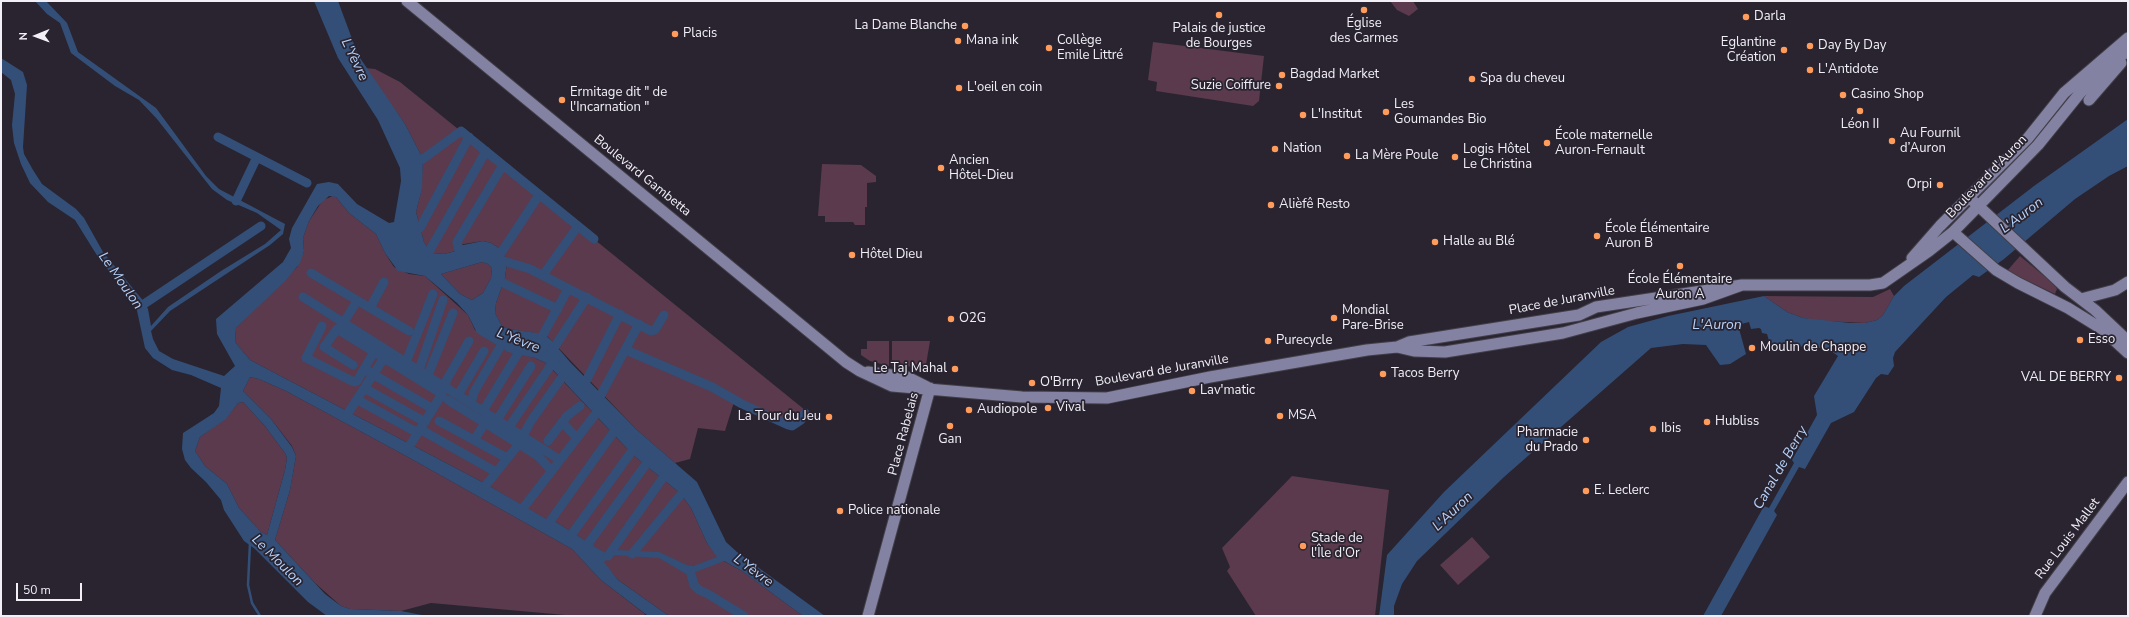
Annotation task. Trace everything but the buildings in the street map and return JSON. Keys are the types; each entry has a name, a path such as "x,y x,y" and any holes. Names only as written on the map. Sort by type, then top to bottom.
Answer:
{"main road":[{"name":"Boulevard Gambetta","path":"407,1 834,352 860,371 892,386 930,388"},
{"name":"Boulevard d'Auron","path":"1903,269 1940,226 2028,138 2064,92 2128,38"},
{"name":"Boulevard d'Auron","path":"1742,285 1870,286 1883,283 1929,251 1952,232 2038,145 2080,92 2128,50"},
{"path":"2089,100 2128,56"},
{"path":"2128,282 2115,290 2094,307 2054,300 2018,283 1996,270 1952,232 1966,200 1978,205 2065,287 2094,307 2128,341"},
{"name":"Place de Juranville","path":"1424,340 1579,315 1596,307 1742,285"},
{"name":"Boulevard de Juranville","path":"930,388 1022,397 1107,398 1210,377 1367,350 1397,347 1446,352 1563,333 1637,313 1703,299 1742,285"},
{"path":"2054,300 2062,294 2065,287"},
{"path":"2054,300 2094,307"},
{"path":"2094,307 2102,329 2128,353"},
{"name":"Boulevard de Juranville","path":"1397,347 1409,342 1424,340"},
{"name":"Place Rabelais","path":"868,616 905,486 930,388"},
{"name":"Rue Louis Mallet","path":"2035,616 2045,593 2128,482"}],"shaded area":[{"path":"1390,1 1413,1 1418,9 1409,16 1397,10"},
{"path":"1153,42 1264,56 1259,101 1253,106 1156,91 1157,82 1148,80"},
{"path":"365,68 375,69 400,82 805,410 793,425 734,402 725,431 698,428 690,459 675,463 637,430 546,335 509,329 502,326 495,313 496,303 505,278 507,262 502,250 491,243 483,241 458,245 456,251 444,254 433,253 428,248 424,242 416,212 421,192 423,159 405,124"},
{"path":"822,164 861,165 876,176 876,182 867,183 865,225 855,225 853,222 825,222 825,216 818,216"},
{"path":"333,196 336,197 349,213 376,234 394,267 409,274 425,276 468,315 475,330 503,349 535,358 546,363 633,455 680,493 691,508 707,543 720,559 742,571 803,616 669,616 618,580 605,565 599,550 556,522 546,520 486,484 250,360 235,342 236,328 297,267 304,251 303,238 309,221 323,200"},
{"path":"2020,256 2054,284 2057,289 2055,294 2007,271"},
{"path":"482,262 488,264 492,268 491,278 483,293 472,300 460,294 441,274"},
{"path":"1890,289 1894,296 1883,315 1877,320 1865,323 1821,321 1803,318 1787,312 1764,296 1873,297"},
{"path":"867,341 889,341 889,366 870,361 861,355 861,349 867,349"},
{"path":"892,341 930,341 926,365 924,367 892,366"},
{"path":"250,377 259,379 286,391 408,457 572,549 601,580 645,614 644,616 576,616 431,603 401,611 350,609 341,606 315,583 275,540 290,490 296,456 292,446 271,419 243,391"},
{"path":"243,402 265,426 287,458 267,535 261,532 239,508 227,484 205,466 195,451 200,437 226,418 238,403"},
{"name":"Stade de l'Île d'Or","path":"1292,476 1389,490 1375,616 1256,616 1227,571 1230,567 1222,548"},
{"path":"1472,537 1490,557 1458,585 1440,565"}],"water":[{"path":"35,1 46,1 67,23 78,52 156,108 206,176 219,189 285,224 283,234 270,245 170,311 151,331 159,351 173,359 224,376 235,366 217,334 216,319 283,262 291,248 289,239 292,228 317,184 329,182 338,184 357,204 389,223 394,222 401,181 400,168 378,120 338,58 314,1 338,1 358,55 405,124 423,159 422,189 416,212 424,242 428,248 433,253 444,254 456,251 459,244 463,245 483,241 491,243 502,250 507,262 505,278 496,303 495,313 502,326 509,329 544,334 552,341 570,362 637,430 697,482 726,542 737,552 825,616 803,616 742,571 724,561 688,575 659,558 614,555 604,562 618,580 669,616 648,616 601,580 572,549 408,457 286,391 259,379 250,377 243,391 271,419 292,447 296,456 290,490 275,540 325,594 341,606 350,609 401,611 427,616 327,616 308,602 255,549 244,541 224,510 221,500 185,460 182,449 183,433 214,413 219,406 221,388 191,375 172,370 153,358 145,348 136,306 98,257 75,220 48,202 30,183 21,164 14,143 12,125 15,94 11,80 1,72 1,58 23,72 27,85 23,147 24,154 42,184 76,209 84,218 103,252 145,303 148,309 151,326 168,307 221,271 265,244 281,230 257,213 227,200 212,189 157,119 139,100 115,86 71,53 60,23 47,14","holes":["329,196 336,197 349,213 376,234 385,253 398,271 425,276 457,303 468,315 477,333 508,352 535,358 546,363 633,455 680,493 691,508 707,543 717,557 691,567 659,552 616,550 606,553 556,522 546,519 486,484 250,360 235,342 236,328 286,280 300,263 304,251 303,238 309,221 318,206","482,262 488,264 492,268 491,278 483,293 472,300 460,294 441,274","243,402 265,426 287,458 267,535 261,532 239,508 227,484 205,466 195,451 200,437 226,419 238,403"]},
{"name":"L'Auron","path":"2128,119 2128,166 2109,176 2075,199 2004,259 1979,277 1973,275 1946,297 1895,352 1893,358 1894,366 1888,375 1881,374 1876,378 1854,412 1831,423 1805,469 1799,467 1774,511 1777,515 1721,616 1703,616 1764,506 1769,508 1794,463 1792,460 1817,415 1814,396 1838,356 1828,349 1805,346 1772,351 1767,334 1762,333 1761,329 1759,328 1751,329 1749,322 1738,325 1746,354 1730,364 1720,365 1706,345 1683,344 1651,348 1504,477 1417,561 1402,584 1394,606 1394,616 1379,616 1387,555 1444,492 1601,342 1628,327 1668,316 1764,296 1787,312 1803,318 1850,323 1865,323 1877,320 1883,315 1894,296 1904,286 2034,186"}],"waterway":[{"path":"411,158 423,159 461,131 594,239"},
{"path":"218,137 307,183"},
{"path":"411,235 420,228 469,137"},
{"path":"422,257 430,250 486,151"},
{"path":"236,201 257,157"},
{"path":"461,259 457,242 503,165"},
{"path":"497,259 539,195"},
{"name":"Le Moulon","path":"141,306 261,226"},
{"path":"543,275 578,226"},
{"path":"497,259 530,269 651,331 655,330 664,315"},
{"path":"311,273 409,331"},
{"path":"497,280 558,309"},
{"path":"370,308 384,282"},
{"name":"L'Yèvre","path":"538,344 568,289"},
{"path":"406,362 433,294"},
{"path":"303,297 560,460"},
{"path":"550,354 587,297"},
{"path":"419,370 443,300"},
{"path":"344,322 357,301"},
{"path":"428,375 453,313"},
{"path":"583,387 620,314"},
{"path":"597,402 639,324"},
{"path":"322,326 306,358 354,382 357,381 374,352"},
{"path":"353,365 324,347 337,329 442,394 407,450"},
{"name":"L'Yèvre","path":"471,403 474,392 506,337"},
{"path":"446,387 446,381 469,341"},
{"name":"L'Yèvre","path":"483,411 523,345"},
{"path":"626,350 712,387 742,404 788,425 792,426 801,420 805,413"},
{"path":"458,395 484,351"},
{"path":"346,416 384,358"},
{"path":"509,427 555,359"},
{"path":"497,420 531,366"},
{"path":"364,369 433,409"},
{"path":"523,436 531,421 567,370"},
{"path":"366,389 425,422"},
{"path":"358,400 418,433"},
{"path":"448,400 538,456 552,471"},
{"path":"548,441 567,416 580,406"},
{"path":"520,512 601,407"},
{"path":"439,421 507,458"},
{"path":"562,422 577,438"},
{"path":"474,440 485,423"},
{"path":"546,527 613,433 620,427"},
{"path":"425,432 496,472"},
{"path":"482,490 519,444"},
{"path":"569,538 637,444"},
{"path":"585,548 652,456"},
{"path":"608,556 669,469"},
{"path":"632,554 687,487"},
{"name":"Le Moulon","path":"250,543 248,585 252,603 260,616"},
{"path":"690,570 694,585 699,590 744,616"}],"place":[{"name":"Église des Carmes","path":"1364,10"},
{"name":"Palais de justice de Bourges","path":"1219,15"},
{"name":"Darla","path":"1746,17"},
{"name":"La Dame Blanche","path":"965,26"},
{"name":"Placis","path":"675,34"},
{"name":"Mana ink","path":"958,41"},
{"name":"Day By Day","path":"1810,46"},
{"name":"Collège Emile Littré","path":"1049,48"},
{"name":"Eglantine Création","path":"1784,50"},
{"name":"L'Antidote","path":"1810,70"},
{"name":"Bagdad Market","path":"1282,75"},
{"name":"Spa du cheveu","path":"1472,79"},
{"name":"Suzie Coiffure","path":"1279,86"},
{"name":"L'oeil en coin","path":"959,88"},
{"name":"Casino Shop","path":"1843,95"},
{"name":"Ermitage dit \" de l'Incarnation \"","path":"562,100"},
{"name":"Léon II","path":"1860,111"},
{"name":"Les Goumandes Bio","path":"1386,112"},
{"name":"L'Institut","path":"1303,115"},
{"name":"Au Fournil d’Auron","path":"1892,141"},
{"name":"École maternelle Auron-Fernault","path":"1547,143"},
{"name":"Nation","path":"1275,149"},
{"name":"La Mère Poule","path":"1347,156"},
{"name":"Logis Hôtel Le Christina","path":"1455,157"},
{"name":"Ancien Hôtel-Dieu","path":"941,168"},
{"name":"Orpi","path":"1940,185"},
{"name":"Alièfê Resto","path":"1271,205"},
{"name":"École Élémentaire Auron B","path":"1597,236"},
{"name":"Halle au Blé","path":"1435,242"},
{"name":"Hôtel Dieu","path":"852,255"},
{"name":"École Élémentaire Auron A","path":"1680,266"},
{"name":"Mondial Pare-Brise","path":"1334,318"},
{"name":"O2G","path":"951,319"},
{"name":"Esso","path":"2080,340"},
{"name":"Purecycle","path":"1268,341"},
{"name":"Moulin de Chappe","path":"1752,348"},
{"name":"Le Taj Mahal","path":"955,369"},
{"name":"Tacos Berry","path":"1383,374"},
{"name":"VAL DE BERRY","path":"2119,378"},
{"name":"O'Brrry","path":"1032,383"},
{"name":"Lav'matic","path":"1192,391"},
{"name":"Vival","path":"1048,408"},
{"name":"Audiopole","path":"969,410"},
{"name":"MSA","path":"1280,416"},
{"name":"La Tour du Jeu","path":"829,417"},
{"name":"Hubliss","path":"1707,422"},
{"name":"Gan","path":"950,426"},
{"name":"Ibis","path":"1653,429"},
{"name":"Pharmacie du Prado","path":"1586,440"},
{"name":"E. Leclerc","path":"1586,491"},
{"name":"Police nationale","path":"840,511"},
{"name":"Stade de l'Île d'Or","path":"1303,546"}],"water label":[{"name":"Canal de Berry","path":"1781,468"}]}
